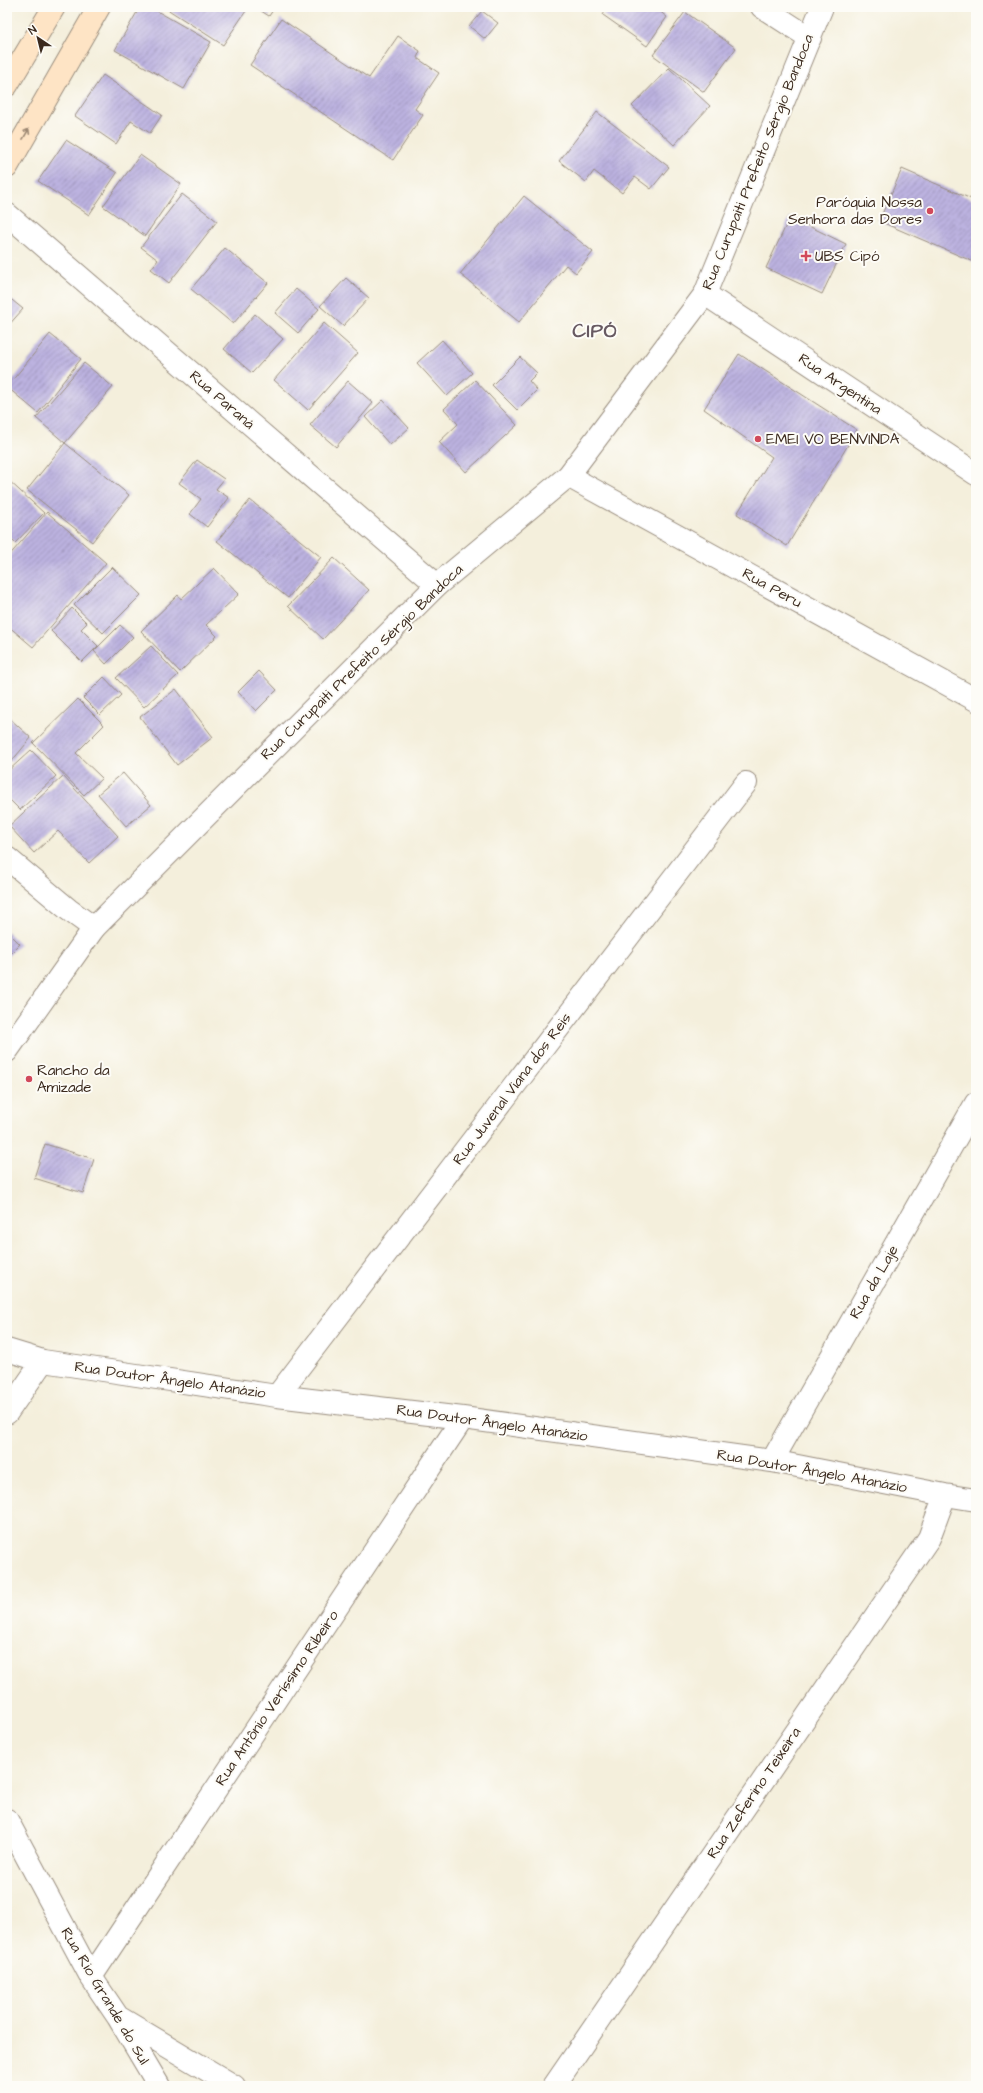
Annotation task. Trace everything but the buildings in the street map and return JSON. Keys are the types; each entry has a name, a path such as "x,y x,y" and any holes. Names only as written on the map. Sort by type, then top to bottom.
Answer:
{"main road":[{"path":"7,85 54,7"},
{"path":"7,167 99,7"}],"street":[{"path":"762,7 810,38"},
{"name":"Rua Curupaiti Prefeito Sérgio Bandoca","path":"7,1051 94,928 437,585 568,476 705,294 822,7"},
{"name":"Rua Paraná","path":"7,214 437,585"},
{"name":"Rua Argentina","path":"705,294 976,474"},
{"name":"Rua Peru","path":"568,476 976,700"},
{"name":"Rua Juvenal Viana dos Reis","path":"277,1396 746,783"},
{"path":"7,858 69,910 94,928"},
{"name":"Rua da Laje","path":"772,1461 976,1103"},
{"name":"Rua Doutor Ângelo Atanázio","path":"7,1350 43,1361 277,1396 463,1418 772,1461 976,1500"},
{"path":"7,1413 43,1361"},
{"name":"Rua Antônio Veríssimo Ribeiro","path":"91,1977 463,1418"},
{"name":"Rua Zeferino Teixeira","path":"554,2086 929,1538 945,1495"},
{"name":"Rua Rio Grande do Sul","path":"7,1820 91,1977 118,2016 159,2086"},
{"path":"118,2016 234,2086"}],"place":[{"name":"Paróquia Nossa Senhora das Dores","path":"930,211"},
{"name":"UBS Cipó","path":"806,256"},
{"name":"EMEI VO BENVINDA","path":"758,439"},
{"name":"Rancho da Amizade","path":"29,1079"}],"district":[{"name":"CIPÓ","path":"595,331"}]}
